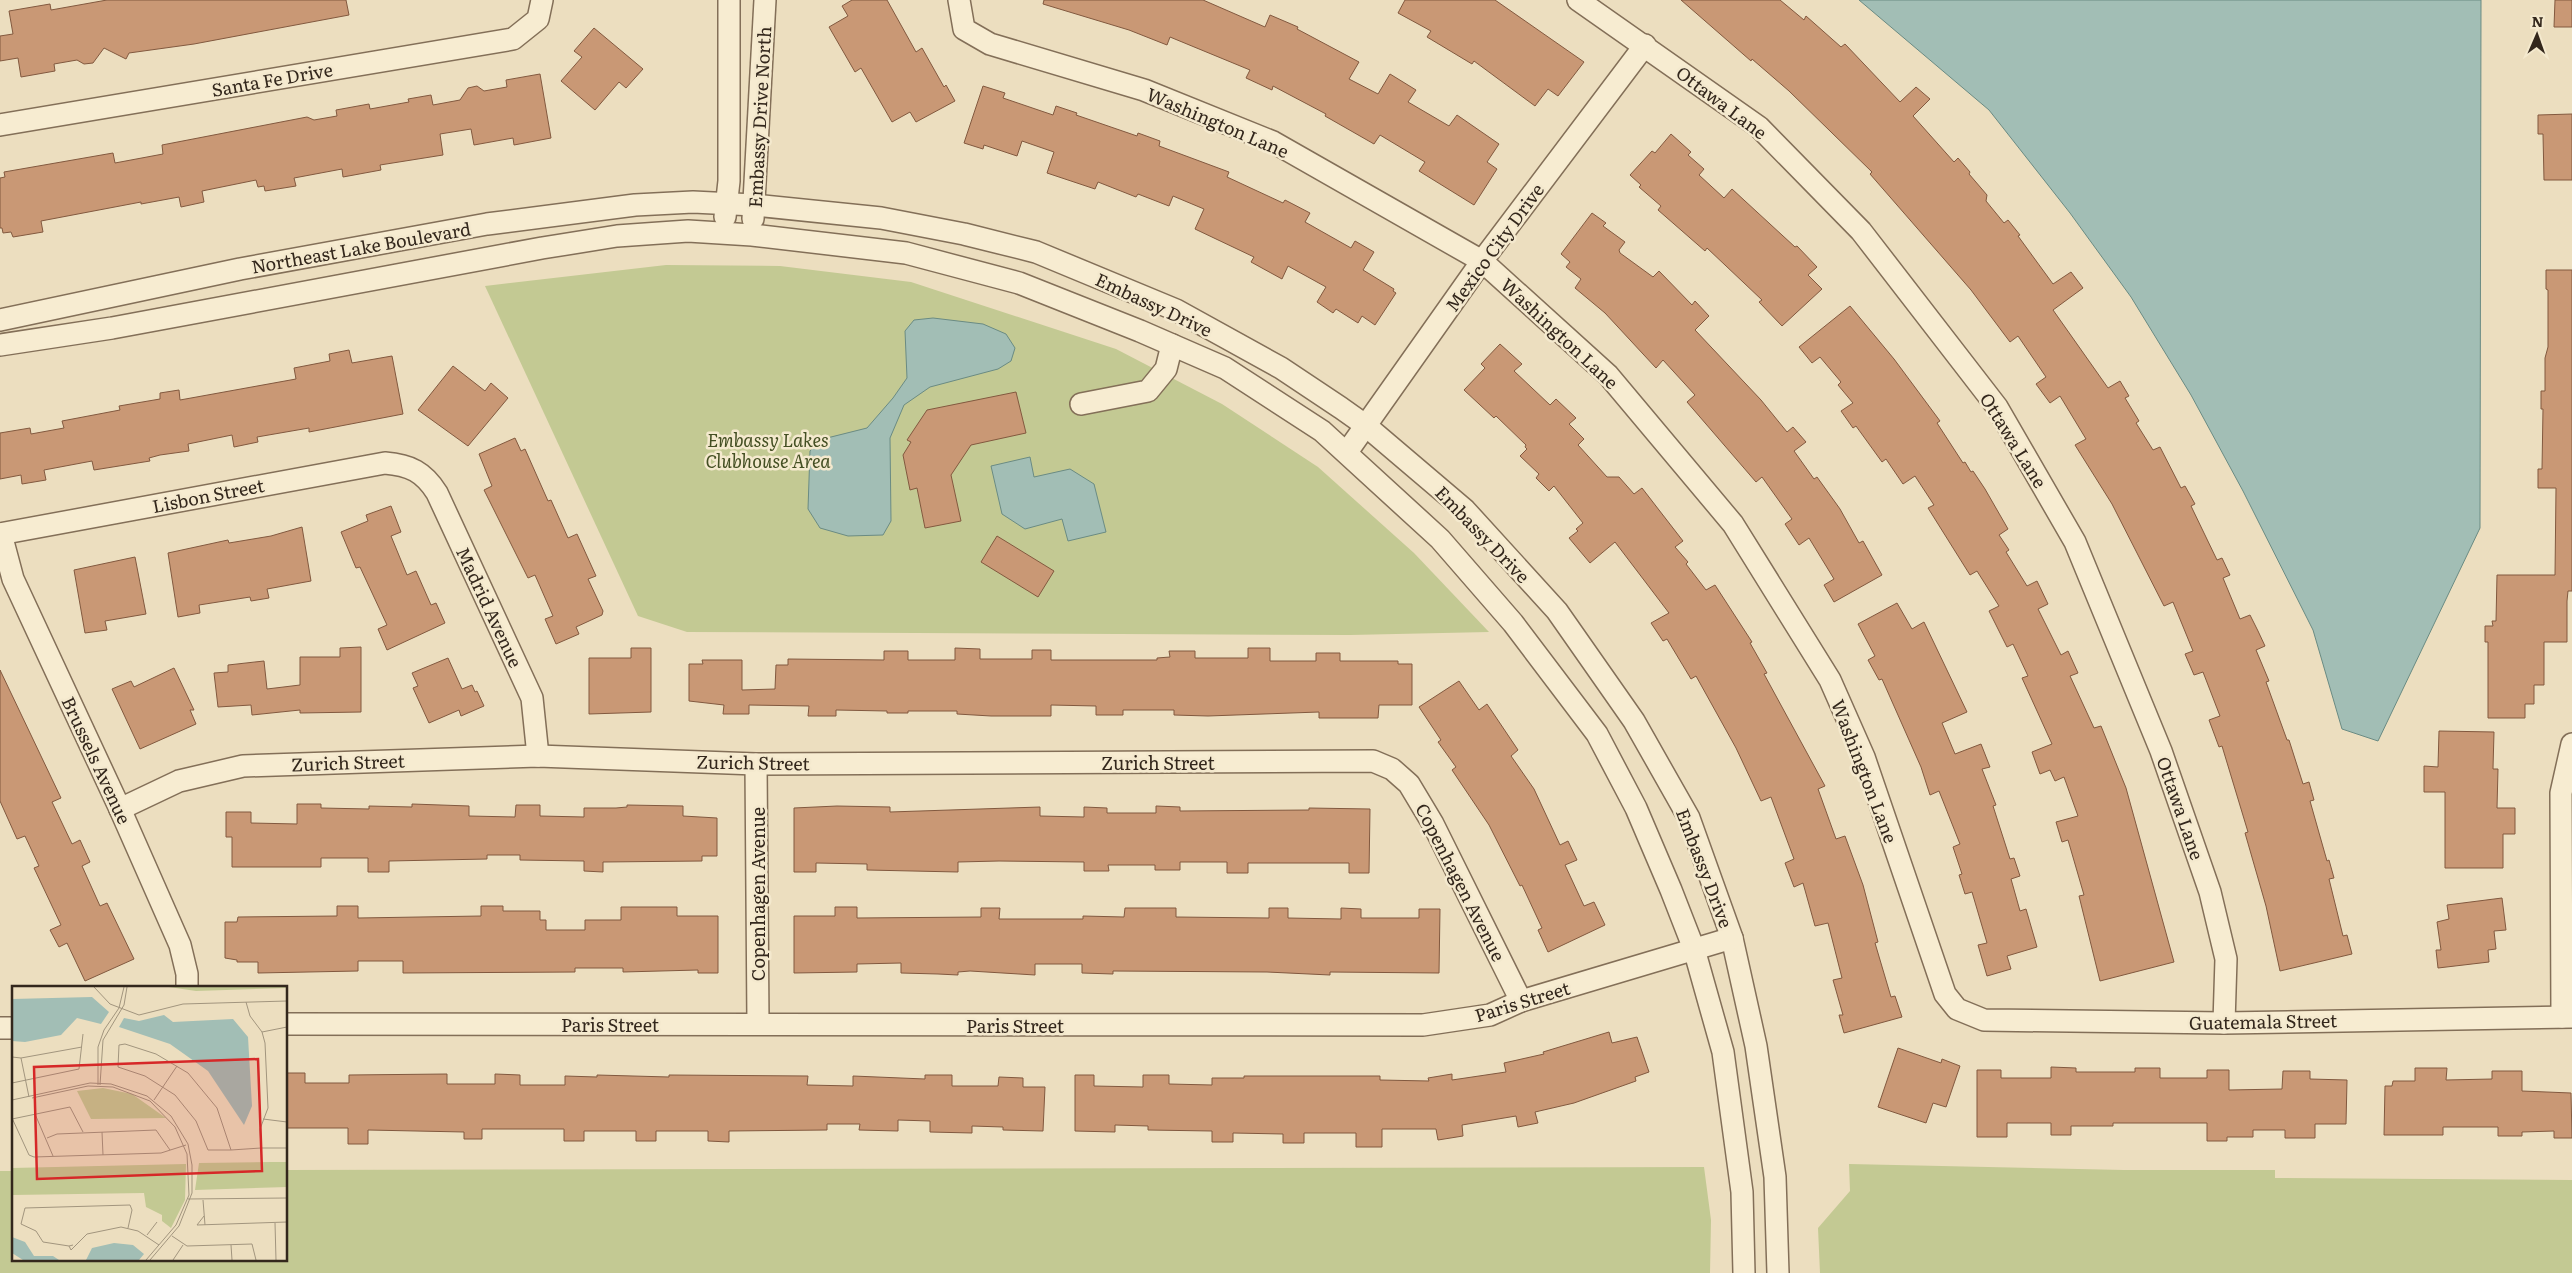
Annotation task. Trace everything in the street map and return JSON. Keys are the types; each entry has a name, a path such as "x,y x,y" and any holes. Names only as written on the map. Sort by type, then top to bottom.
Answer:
{"street":[{"name":"Embassy Drive North","path":"724,232 729,181 729,0"},
{"name":"Embassy Drive North","path":"752,234 765,0"},
{"name":"Washington Lane","path":"959,0 964,29 990,44 1144,90 1273,142 1482,261 1608,375 1733,524 1830,680 1864,757 1945,994 1957,1010"},
{"name":"Ottawa Lane","path":"1578,0 1645,45 1759,127 1861,231 1997,407 2075,542 2161,750 2210,892 2226,959 2224,1023"},
{"name":"Santa Fe Drive","path":"0,125 513,39 540,10"},
{"name":"Mexico City Drive","path":"1347,452 1482,261 1645,45"},
{"name":"Embassy Drive","path":"726,203 881,218 964,234 1036,252 1176,310 1281,368 1365,425 1465,510 1557,611 1634,721 1689,818 1732,938 1756,1046 1775,1177 1778,1273"},
{"name":"Northeast Lake Boulevard","path":"0,320 240,269 487,224 635,205 726,203"},
{"name":"Northeast Lake Boulevard","path":"0,346 112,328 551,246 617,236 688,231 724,232"},
{"name":"Embassy Drive","path":"724,232 906,254 1020,283 1172,345 1233,372 1315,426 1347,452 1446,546 1513,623 1597,734 1636,808 1671,890 1694,949 1723,1052 1742,1192 1744,1273"},
{"path":"1081,404 1148,391 1166,369 1172,345"},
{"name":"Lisbon Street","path":"0,534 385,463 416,469"},
{"name":"Madrid Avenue","path":"416,469 429,480 437,493 532,698 538,756"},
{"name":"Brussels Avenue","path":"0,534 13,579 120,809 180,945 187,974 187,986"},
{"path":"2567,1017 2561,793 2572,744"},
{"name":"Zurich Street","path":"120,809 179,781 243,766 538,756 756,764 1372,761 1392,769"},
{"name":"Copenhagen Avenue","path":"756,764 758,1024"},
{"name":"Copenhagen Avenue","path":"1392,769 1408,784 1433,824 1521,1001"},
{"name":"Paris Street","path":"288,1024 1422,1025 1490,1015 1521,1001 1732,938"},
{"name":"Guatemala Street","path":"1957,1010 1984,1020 2224,1023 2567,1017"}],"green space":[{"name":"Embassy Lakes Clubhouse Area","path":"666,265 780,266 911,282 1116,349 1222,404 1318,467 1414,553 1489,632 1350,635 687,632 638,616 485,286"},
{"path":"1849,1164 2124,1170 2275,1170 2275,1178 2572,1180 2572,1273 1820,1273 1818,1228 1850,1191"},
{"path":"1704,1167 1711,1220 1710,1273 0,1273 0,1171 12,1171 12,1260 288,1260 288,1170"}],"water":[{"path":"1859,0 2481,0 2480,528 2378,741 2342,729 2313,630 2243,491 2191,395 2131,297 2070,213 1989,110"},
{"path":"933,318 983,324 1006,334 1015,348 1011,361 998,369 930,387 904,405 890,438 891,521 883,535 848,536 820,528 808,509 810,451 819,440 867,428 893,398 907,378 905,331 914,320"},
{"path":"1030,457 1034,477 1070,469 1094,484 1106,532 1068,541 1062,519 1025,529 1002,514 991,466"}],"building":[{"path":"107,0 346,0 349,15 194,44 129,53 126,59 104,48 93,63 84,64 77,60 54,64 55,71 21,77 18,58 0,61 0,36 13,34 9,11 50,4 51,10"},
{"path":"852,0 887,0 916,52 922,48 944,87 946,85 955,101 916,122 910,112 892,122 861,68 855,72 829,27 848,16 842,6"},
{"path":"1044,0 1203,0 1265,27 1270,15 1298,27 1297,29 1359,62 1349,79 1378,94 1390,74 1416,90 1408,102 1449,126 1457,115 1499,144 1487,162 1497,169 1474,205 1419,171 1425,162 1380,135 1374,144 1325,116 1326,114 1273,86 1272,90 1246,78 1250,70 1170,37 1167,45 1129,30 1043,4"},
{"path":"1405,0 1495,0 1584,62 1558,96 1548,89 1535,106 1474,61 1472,64 1427,37 1431,31 1398,13"},
{"path":"1681,0 1780,0 1804,20 1806,16 1841,47 1845,44 1900,102 1916,87 1930,99 1913,116 1954,162 1958,158 1970,172 1969,174 1987,195 1986,201 2004,223 2008,220 2053,284 2071,272 2083,288 2053,310 2108,388 2120,381 2129,396 2125,398 2139,421 2136,423 2153,450 2160,447 2181,488 2185,486 2195,504 2191,506 2217,560 2222,558 2230,575 2223,578 2240,619 2250,615 2265,646 2256,650 2269,681 2266,682 2287,740 2289,740 2303,784 2309,782 2314,800 2310,801 2327,861 2329,860 2334,878 2329,879 2343,936 2347,935 2352,954 2280,971 2266,906 2245,833 2248,832 2222,746 2219,747 2209,720 2220,716 2203,672 2194,675 2185,654 2193,651 2173,602 2164,606 2112,504 2075,445 2086,439 2060,396 2050,403 2036,384 2046,377 2018,336 2010,342 1971,290 1870,174 1872,172 1789,91 1752,59 1751,61"},
{"path":"2555,0 2572,0 2572,27 2554,27"},
{"path":"594,28 643,69 626,88 619,82 595,110 561,81 582,57 574,51"},
{"path":"540,74 551,138 514,145 513,138 474,145 471,129 440,134 443,155 380,165 381,170 343,177 342,169 294,178 296,186 265,191 264,186 258,187 256,180 202,191 204,202 181,207 179,197 141,204 141,202 41,221 43,232 13,237 11,232 3,233 2,228 0,228 0,178 5,177 4,172 113,153 115,163 163,154 162,145 307,117 314,120 337,116 336,110 369,104 370,109 409,102 408,99 431,95 433,105 460,100 468,88 477,86 484,91 507,87 506,80"},
{"path":"983,86 1005,93 1003,98 1053,115 1056,106 1137,136 1138,133 1160,141 1159,146 1229,172 1227,177 1283,203 1285,200 1310,213 1305,222 1351,248 1355,241 1374,252 1363,270 1394,289 1393,291 1396,293 1375,325 1362,316 1358,323 1336,309 1333,313 1317,302 1326,287 1288,266 1282,279 1251,262 1254,257 1195,229 1204,209 1173,196 1169,206 1138,194 1136,197 1098,182 1095,189 1047,173 1054,152 1022,141 1017,156 984,145 983,149 964,143"},
{"path":"2572,114 2572,180 2544,180 2543,134 2538,134 2538,115"},
{"path":"1671,134 1691,152 1688,155 1704,169 1699,175 1724,198 1732,189 1795,247 1797,246 1817,267 1808,275 1822,289 1782,326 1759,302 1762,300 1707,248 1705,251 1658,210 1661,206 1639,187 1641,185 1630,175 1652,151 1655,153"},
{"path":"1592,213 1606,223 1603,226 1625,242 1619,250 1620,253 1653,277 1659,271 1692,305 1695,301 1709,316 1695,330 1761,400 1787,432 1793,427 1806,442 1794,451 1814,479 1817,477 1840,509 1859,543 1863,541 1882,575 1834,602 1824,585 1834,579 1809,538 1799,545 1785,524 1792,519 1762,477 1756,482 1687,402 1695,395 1663,360 1656,368 1605,313 1575,288 1581,279 1566,267 1570,262 1561,254"},
{"path":"2546,270 2572,270 2572,591 2568,591 2567,601 2567,642 2544,642 2544,685 2534,685 2534,704 2525,704 2525,718 2488,718 2488,642 2485,642 2485,626 2493,626 2492,621 2496,621 2497,575 2555,575 2556,488 2538,488 2538,469 2542,469 2543,409 2541,409 2541,391 2545,391 2545,358 2548,347"},
{"path":"1850,306 1894,359 1940,421 1937,423 1963,463 1965,462 1971,472 1973,471 1985,489 2008,529 1999,535 2009,550 2006,552 2027,586 2037,581 2048,604 2038,609 2061,655 2068,651 2078,673 2070,676 2094,728 2101,726 2126,788 2174,962 2100,981 2079,896 2084,895 2068,840 2062,842 2056,822 2078,816 2064,777 2055,781 2050,770 2040,774 2032,752 2052,744 2022,678 2028,676 2013,644 2007,647 1989,611 1999,606 1977,571 1970,575 1928,508 1934,505 1915,476 1903,484 1886,459 1882,462 1856,426 1853,428 1841,411 1853,403 1838,385 1841,382 1820,357 1812,363 1799,347"},
{"path":"1500,344 1522,364 1514,371 1550,405 1556,399 1576,418 1569,424 1584,439 1578,445 1607,477 1619,477 1634,494 1642,488 1683,541 1675,547 1688,562 1686,564 1706,590 1715,585 1752,642 1750,643 1767,673 1764,674 1825,786 1818,789 1836,839 1845,836 1863,885 1878,942 1875,943 1891,997 1895,996 1902,1017 1844,1033 1839,1015 1843,1015 1833,980 1842,978 1828,923 1815,926 1803,883 1794,887 1785,863 1794,859 1771,797 1761,801 1736,748 1696,676 1691,679 1667,639 1663,641 1651,623 1669,613 1615,542 1590,563 1569,538 1578,531 1576,529 1583,523 1554,486 1549,491 1536,478 1539,474 1520,456 1527,449 1526,445 1496,416 1494,418 1464,390 1485,368 1481,364"},
{"path":"349,350 352,363 392,356 403,414 309,432 309,428 257,437 258,442 234,447 232,435 188,444 189,451 160,455 149,458 150,461 94,470 92,461 44,470 46,480 22,484 21,475 0,479 0,433 30,428 31,434 64,428 62,421 120,410 119,406 160,399 160,393 179,390 180,400 296,379 294,368 330,361 329,354"},
{"path":"453,366 485,391 491,383 508,398 468,446 418,410"},
{"path":"1016,392 1026,433 971,445 951,475 961,521 925,528 917,488 910,490 903,455 911,442 907,440 927,410"},
{"path":"515,438 521,451 525,449 548,501 551,500 568,538 577,534 596,576 588,579 603,611 602,615 576,627 579,634 556,644 545,619 553,616 535,575 528,578 484,490 492,486 479,454"},
{"path":"391,506 401,532 391,536 407,575 416,571 431,605 436,603 445,623 387,650 378,629 387,625 360,567 356,568 341,532 368,521 366,515"},
{"path":"302,527 311,581 267,589 269,598 251,601 250,597 199,605 200,613 178,617 168,553 228,540 229,543 271,536"},
{"path":"997,536 1054,571 1038,597 981,562"},
{"path":"135,557 146,614 105,621 107,630 85,633 74,570"},
{"path":"1897,603 1912,629 1924,622 1967,712 1942,723 1955,754 1981,744 1990,767 1982,769 1996,805 1993,806 2010,859 2014,858 2020,876 2011,879 2020,911 2026,909 2037,947 2007,956 2011,969 1987,976 1978,945 1987,943 1972,892 1965,894 1959,875 1962,874 1953,847 1960,844 1939,791 1930,795 1921,767 1882,679 1879,680 1868,660 1875,656 1858,624"},
{"path":"361,647 361,712 300,713 300,710 252,715 251,705 218,707 214,673 228,672 228,665 264,661 267,689 300,685 300,657 340,657 340,648"},
{"path":"631,648 651,648 651,712 589,714 589,658 631,658"},
{"path":"955,648 980,649 980,659 1032,659 1032,650 1051,650 1051,660 1157,660 1157,658 1170,657 1169,651 1195,651 1195,658 1248,658 1248,648 1270,648 1270,661 1316,661 1316,653 1340,653 1340,661 1398,661 1398,664 1412,664 1412,705 1379,705 1378,718 1319,718 1319,712 1208,716 1174,715 1174,710 1123,710 1123,715 1096,715 1096,706 1051,705 1051,716 991,716 957,714 957,711 887,713 887,711 836,710 836,716 808,716 809,706 749,705 749,714 723,714 724,705 689,701 689,664 703,664 702,660 742,660 742,690 775,689 776,665 788,665 788,659 884,660 884,651 908,651 908,660 955,660"},
{"path":"448,658 462,689 472,685 484,706 461,716 459,710 429,723 413,688 418,686 412,673"},
{"path":"174,668 194,710 190,710 196,724 140,749 112,689 131,681 134,687"},
{"path":"0,670 61,798 52,802 72,844 80,840 90,862 82,866 100,906 107,903 134,959 85,981 67,943 59,947 50,930 61,925 34,868 39,866 25,836 17,839 0,801"},
{"path":"1459,681 1479,710 1487,704 1518,750 1511,756 1534,789 1560,845 1568,841 1577,860 1565,865 1584,906 1594,902 1605,925 1548,952 1538,930 1542,928 1522,885 1520,886 1489,825 1452,770 1456,767 1438,742 1441,740 1419,707"},
{"path":"2439,731 2494,732 2493,769 2498,769 2497,808 2515,808 2515,834 2503,834 2503,868 2445,868 2445,792 2424,792 2424,766 2438,767"},
{"path":"297,804 321,804 321,808 369,809 369,806 412,807 412,804 469,806 469,816 515,817 516,805 540,805 540,816 584,817 584,808 616,808 627,807 627,805 683,806 683,816 717,818 717,856 702,856 702,861 603,862 603,872 584,871 584,861 520,860 520,855 487,855 487,859 389,861 389,872 368,872 368,858 321,858 321,867 232,867 232,837 226,837 226,812 251,812 251,823 297,824"},
{"path":"837,806 890,807 890,812 1040,807 1040,816 1084,817 1084,807 1107,808 1107,813 1156,813 1156,806 1180,807 1180,811 1309,810 1309,808 1370,809 1369,873 1349,873 1349,863 1248,863 1248,873 1227,873 1227,862 1180,862 1180,870 1155,870 1155,865 1108,865 1109,871 1084,871 1084,862 999,861 958,862 958,872 867,870 867,864 816,863 816,872 794,872 794,808"},
{"path":"2502,898 2506,930 2494,931 2496,949 2488,950 2489,962 2438,968 2436,950 2441,950 2437,922 2449,919 2447,905"},
{"path":"337,906 358,906 358,918 481,916 481,906 503,906 503,911 540,911 540,920 546,920 546,930 585,930 585,920 621,920 621,907 677,907 677,916 718,916 718,973 698,973 698,970 623,972 623,968 575,968 575,972 403,973 403,961 358,961 358,971 258,973 258,962 237,962 237,960 225,958 225,922 237,922 238,917 337,916"},
{"path":"835,907 857,907 857,918 981,917 981,908 1000,908 999,919 1083,919 1083,916 1124,917 1125,908 1176,908 1176,917 1269,918 1269,908 1288,908 1288,918 1341,919 1341,908 1361,909 1361,918 1419,918 1419,909 1440,909 1439,973 1330,972 1330,975 1267,972 1113,971 1113,974 1082,973 1082,964 1035,964 1035,975 970,971 958,972 958,975 901,973 901,963 857,964 857,972 794,973 794,916 835,916"},
{"path":"1609,1032 1612,1043 1637,1037 1649,1072 1635,1077 1636,1081 1574,1103 1535,1112 1538,1123 1518,1127 1516,1116 1462,1125 1463,1136 1438,1140 1436,1129 1382,1129 1382,1147 1356,1147 1356,1133 1304,1133 1304,1143 1283,1143 1283,1134 1233,1133 1233,1142 1212,1142 1212,1131 1148,1130 1148,1126 1115,1125 1115,1132 1075,1131 1075,1075 1094,1075 1094,1086 1143,1087 1143,1075 1169,1075 1169,1084 1212,1085 1212,1078 1244,1078 1244,1076 1380,1076 1380,1080 1429,1081 1428,1078 1452,1074 1452,1080 1506,1072 1504,1063 1544,1054 1543,1052"},
{"path":"1898,1048 1941,1063 1942,1059 1960,1066 1946,1107 1933,1103 1926,1123 1878,1107"},
{"path":"2051,1067 2076,1068 2076,1072 2135,1072 2135,1068 2160,1068 2160,1078 2207,1078 2207,1070 2229,1070 2229,1090 2282,1089 2283,1071 2310,1071 2310,1079 2347,1080 2346,1124 2315,1124 2315,1138 2285,1138 2285,1130 2253,1130 2253,1137 2227,1137 2227,1141 2207,1141 2207,1123 2113,1123 2113,1126 2071,1126 2071,1135 2051,1135 2051,1123 2007,1123 2007,1137 1977,1137 1977,1070 2001,1070 2001,1078 2051,1078"},
{"path":"2415,1068 2447,1068 2446,1080 2492,1079 2492,1071 2522,1071 2522,1091 2571,1093 2572,1138 2554,1138 2554,1131 2522,1132 2522,1136 2498,1136 2498,1127 2443,1127 2443,1135 2384,1135 2385,1086 2392,1086 2393,1081 2415,1081"},
{"path":"288,1073 305,1073 305,1083 349,1083 349,1075 447,1074 447,1084 495,1084 495,1074 520,1075 520,1085 565,1085 565,1076 669,1077 669,1075 808,1076 807,1085 853,1086 853,1076 925,1079 925,1075 952,1075 952,1086 998,1086 999,1077 1023,1078 1023,1087 1045,1087 1043,1131 1003,1130 1003,1127 972,1126 972,1133 930,1132 930,1121 898,1120 898,1131 859,1130 860,1124 827,1124 827,1130 729,1131 729,1142 708,1141 708,1131 656,1131 656,1141 636,1141 636,1131 584,1131 584,1141 564,1141 564,1129 482,1129 482,1139 464,1139 464,1132 368,1130 368,1144 348,1144 348,1128 288,1128"}]}
